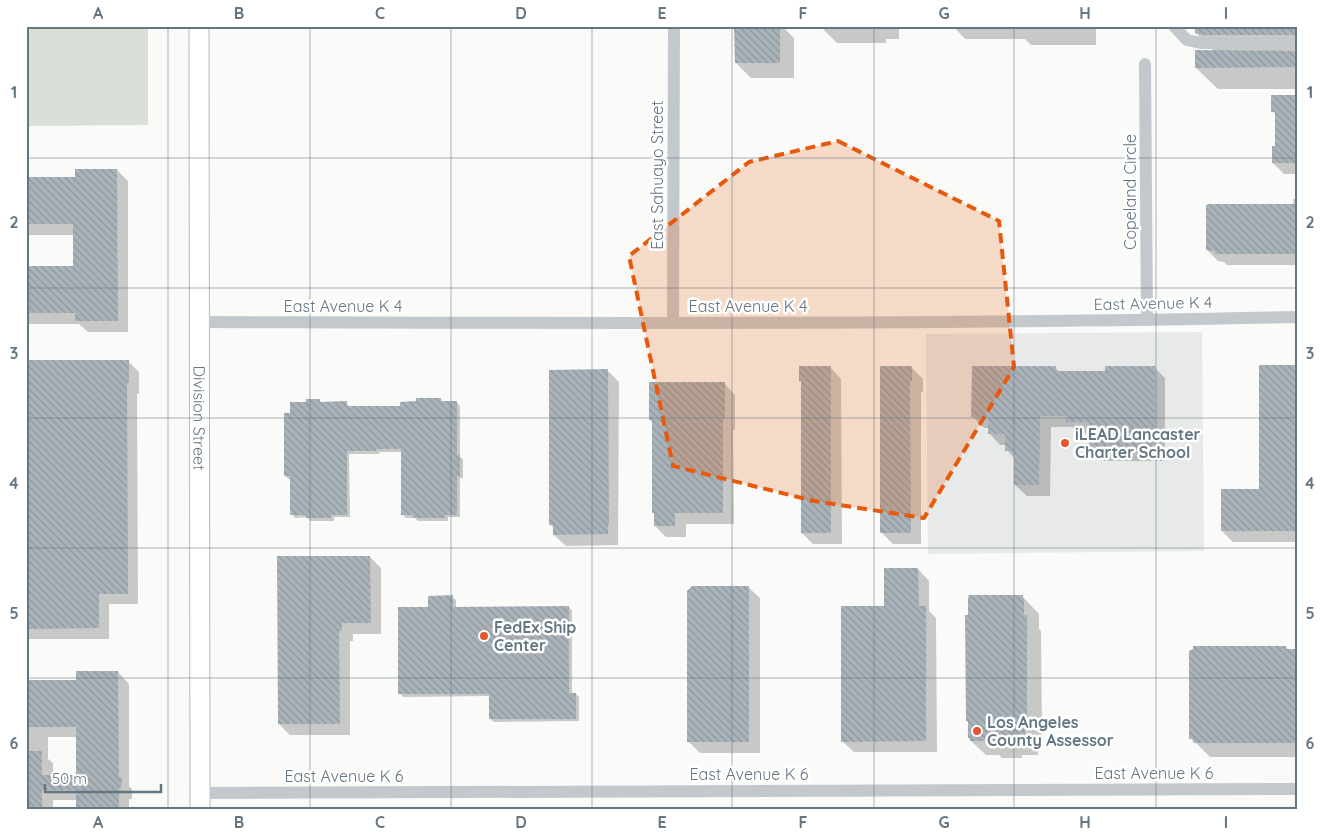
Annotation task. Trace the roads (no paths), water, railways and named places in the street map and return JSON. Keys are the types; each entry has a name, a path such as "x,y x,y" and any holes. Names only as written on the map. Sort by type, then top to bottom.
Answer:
{"main road":[{"name":"Division Street","path":"199,26 200,801"}],"street":[{"name":"East Sahuayo Street","path":"673,323 674,26"},
{"path":"1174,26 1187,40 1200,43 1298,43"},
{"name":"Copeland Circle","path":"1145,64 1147,320"},
{"name":"East Avenue K 4","path":"199,322 673,323 1147,320 1298,317"},
{"name":"East Avenue K 6","path":"200,801 1298,788"}],"place":[{"name":"iLEAD Lancaster Charter School","path":"1065,443"},
{"name":"FedEx Ship Center","path":"484,636"},
{"name":"Los Angeles County Assessor","path":"977,731"}]}
